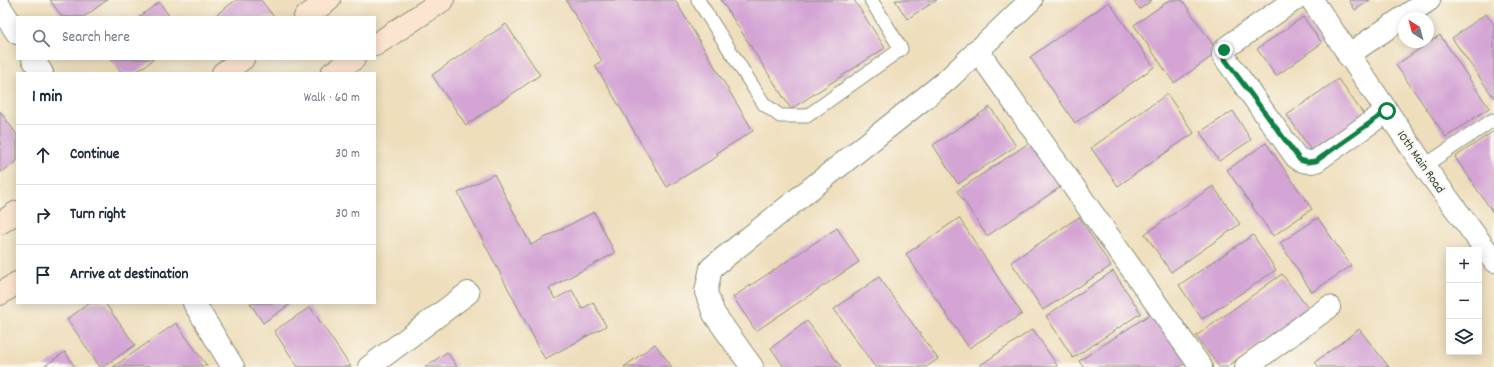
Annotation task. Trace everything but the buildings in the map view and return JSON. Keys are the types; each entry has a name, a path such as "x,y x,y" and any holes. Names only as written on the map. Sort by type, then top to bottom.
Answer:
{"street":[{"path":"306,16 329,0"},
{"path":"376,44 442,0"},
{"path":"752,367 714,314 706,292 711,268 939,86 1031,0"},
{"path":"1294,0 1226,47 1223,55 1296,157 1307,162 1316,161 1387,111"},
{"name":"10th Main Road","path":"1312,0 1424,166 1493,258"},
{"path":"1348,55 1429,0"},
{"path":"0,7 16,31"},
{"path":"977,50 1201,367"},
{"path":"35,60 41,72"},
{"path":"224,72 242,60"},
{"path":"334,72 352,60"},
{"path":"0,223 16,213"},
{"path":"0,294 16,284"},
{"path":"369,367 468,293"},
{"path":"195,304 233,367"},
{"path":"1246,367 1329,307"}],"lane":[{"path":"698,0 764,104 780,116 807,116 901,49 871,0"},
{"path":"1424,166 1493,120"}],"route":[{"path":"1224,50 1224,58 1296,157 1300,160 1307,162 1316,161 1387,111"}]}
